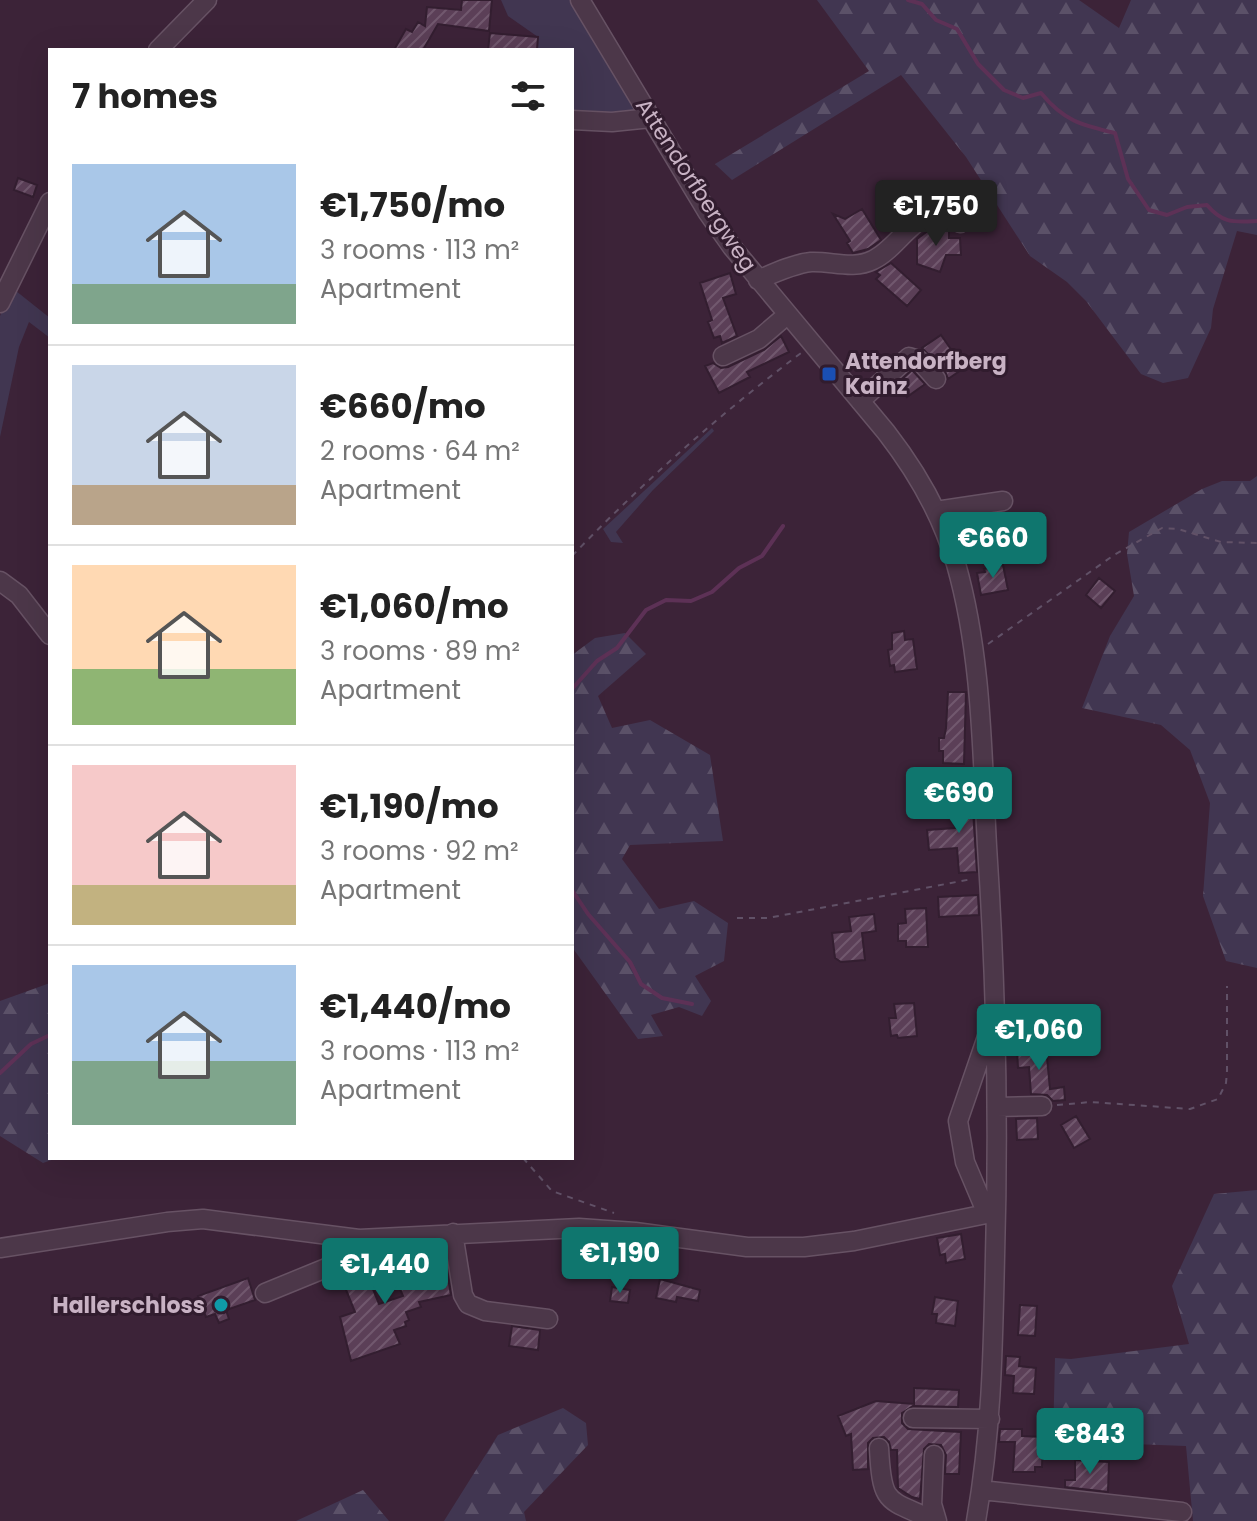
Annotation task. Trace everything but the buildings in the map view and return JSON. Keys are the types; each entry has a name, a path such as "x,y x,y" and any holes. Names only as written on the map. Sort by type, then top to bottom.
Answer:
{"street":[{"path":"160,48 207,0"},
{"name":"Attendorfbergweg","path":"580,0 708,213 758,280 907,461 936,511 957,567 974,654 996,1028 990,1419 976,1521"},
{"path":"574,120 628,122 651,118"},
{"path":"0,303 48,206"},
{"path":"758,280 808,262 855,265 872,261 897,243 921,217 944,214 960,223"},
{"path":"723,356 759,339 787,315"},
{"path":"860,401 909,357 919,360 936,379"},
{"path":"936,511 1003,501"},
{"path":"0,581 19,595 48,632"},
{"path":"0,1248 187,1219 242,1222 335,1238 579,1228 747,1247 804,1247 854,1241 992,1213 965,1162 958,1121 988,1034 996,1028"},
{"path":"997,1107 1042,1106"},
{"path":"453,1233 463,1295 468,1304 485,1311 548,1319"},
{"path":"265,1293 331,1266 379,1238"},
{"path":"913,1418 990,1419"},
{"path":"879,1448 882,1482 888,1498 901,1508 936,1521"},
{"path":"934,1455 932,1504 936,1521"},
{"path":"981,1490 1182,1512"}],"path":[{"path":"574,554 750,390 812,345"},
{"path":"974,654 1114,555 1162,528 1178,529 1221,542 1257,543"},
{"path":"737,918 768,918 989,876"},
{"path":"1042,1106 1091,1102 1190,1109 1213,1103 1226,1083 1227,986"},
{"path":"525,1160 552,1191 614,1212 623,1231"}],"green space":[{"path":"501,0 571,0 636,112 574,118 574,48 537,48 538,37 508,16"},
{"path":"817,0 1079,0 1119,28 1131,0 1257,0 1257,235 1237,231 1213,309 1211,328 1188,378 1163,383 1141,374 1086,301 1067,282 1030,256 966,157 901,75 732,180 715,164 869,71"},
{"path":"11,287 48,316 48,336 29,322 19,347 0,437 0,316"},
{"path":"712,428 714,431 653,490 616,532 623,543 611,542 603,529"},
{"path":"1257,476 1257,968 1226,961 1203,896 1210,803 1190,750 1161,725 1082,708 1110,636 1134,596 1127,554 1129,532 1202,489 1222,481 1250,481"},
{"path":"625,633 646,654 598,696 612,728 650,720 710,755 723,841 630,845 622,859 659,909 694,901 728,923 724,961 695,976 711,1001 702,1016 679,1007 651,1015 663,1036 638,1039 574,950 574,654 595,638"},
{"path":"48,984 48,1160 51,1160 43,1163 0,1136 0,1001"},
{"path":"1257,1190 1257,1521 1193,1521 1186,1446 1053,1441 1055,1358 1071,1359 1189,1344 1172,1286 1214,1194"},
{"path":"563,1408 586,1423 588,1445 524,1512 526,1521 444,1521 498,1435"},
{"path":"363,1490 389,1521 296,1521"}],"waterway":[{"path":"908,0 922,4 936,20 957,29 978,64 1004,90 1023,98 1041,93 1057,110 1074,120 1115,133 1128,179 1149,210 1167,215 1187,207 1207,205 1218,216 1229,220 1257,221"},
{"path":"574,687 597,661 617,648 646,610 666,600 691,601 712,592 739,568 762,556 783,526"},
{"path":"574,893 630,962 641,984 662,998 692,1004"},
{"path":"0,1073 31,1044 48,1036"}],"place":[{"name":"Attendorfberg Kainz","path":"829,374"},
{"name":"Hallerschloss","path":"221,1305"}]}
